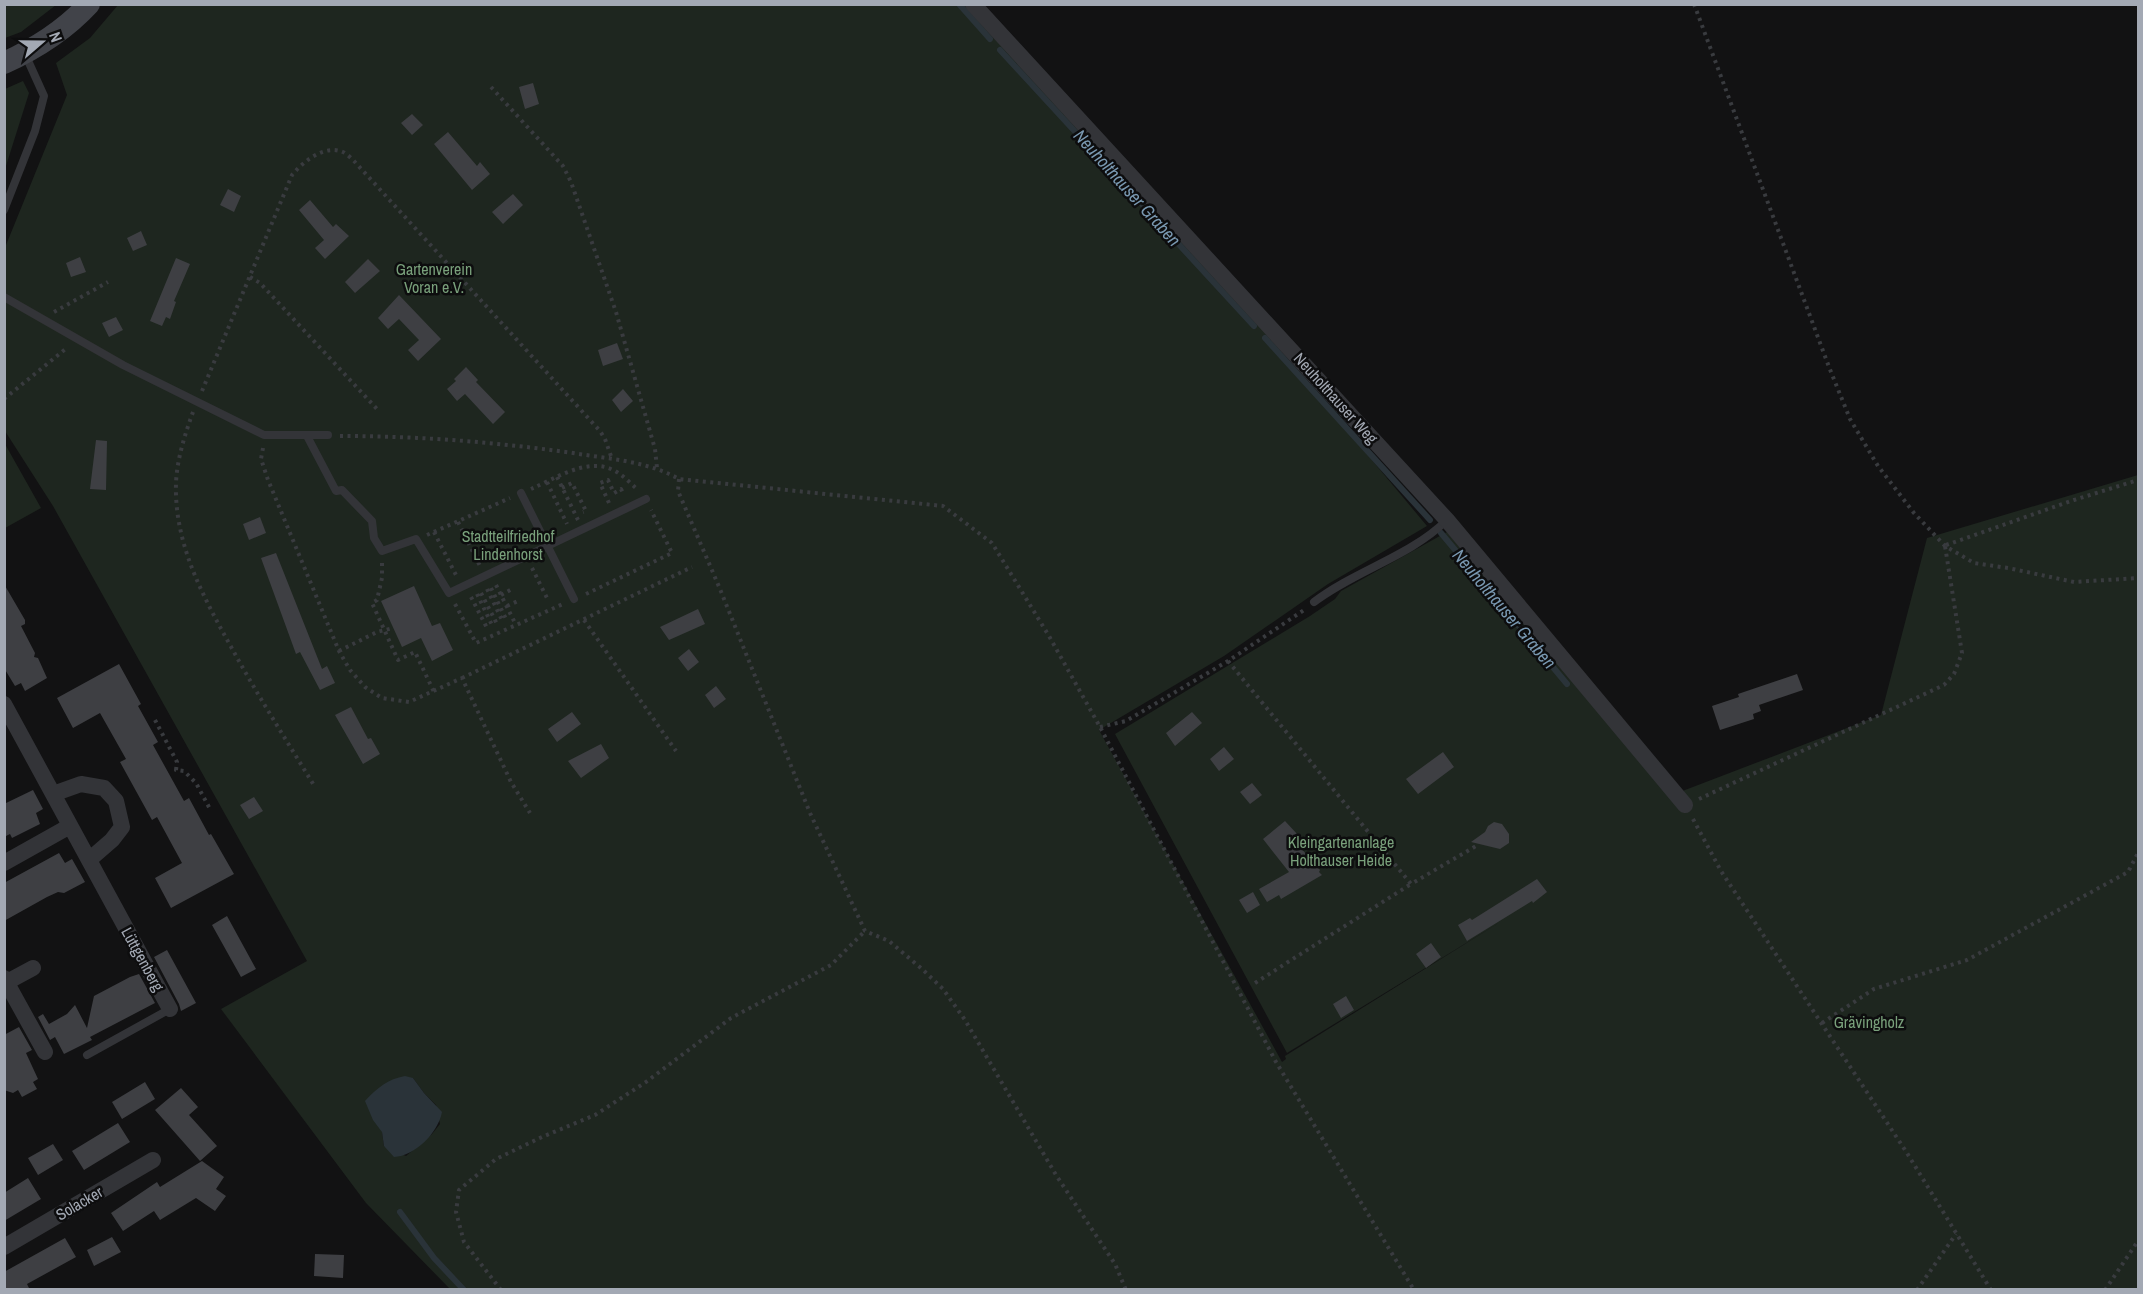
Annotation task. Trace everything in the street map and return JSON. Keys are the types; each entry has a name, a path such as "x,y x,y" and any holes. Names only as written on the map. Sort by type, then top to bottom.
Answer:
{"street":[{"path":"4,63 62,30 89,4"},
{"name":"Neuholthauser Weg","path":"973,4 1448,520 1685,805"},
{"name":"Lüttgenberg","path":"4,704 170,1009"},
{"path":"53,794 81,784 104,788 116,801 122,827 112,840 88,860"},
{"path":"4,863 70,826"},
{"path":"33,968 6,980 45,1052"},
{"name":"Solacker","path":"4,1247 153,1160"}],"lane":[{"path":"4,210 35,131 44,96 25,53"},
{"path":"4,297 123,365 264,435 328,435"},
{"path":"307,436 336,491 342,490 372,521 374,538 382,551 416,539 449,593 646,499"},
{"path":"521,493 574,599"},
{"path":"1314,602 1344,582 1419,544 1448,520"},
{"name":"Lüttgenberg","path":"87,1055 170,1009"}],"path":[{"path":"1694,4 1850,419 1878,466 1914,513 1945,546 1974,563 2073,582 2139,578"},
{"path":"491,87 563,166 571,182 616,312 655,449 657,468"},
{"path":"315,787 254,687 200,591 182,538 176,484 187,429 197,402 292,175 300,165 309,158 335,150 344,153 494,313 600,431 612,459"},
{"path":"249,277 260,283 377,409"},
{"path":"44,319 108,282"},
{"path":"4,399 78,339"},
{"path":"264,435 261,459 268,480 339,651 350,670 365,687 382,698 409,702 434,692 692,567"},
{"path":"328,435 503,443 657,468 679,479 943,506 992,543 1049,636 1100,727 1276,1062 1414,1290"},
{"path":"416,539 557,477 590,466 608,468 628,480 646,499 672,553 476,644 449,593"},
{"path":"557,477 583,530"},
{"path":"679,479 678,491 806,804 865,931 889,941 943,989 965,1020 1056,1175 1115,1264 1126,1290"},
{"path":"615,514 600,483 608,480 614,493 621,489 629,508"},
{"path":"1945,546 2074,500 2139,480"},
{"path":"547,482 573,535"},
{"path":"562,488 572,483 586,511 576,516"},
{"path":"458,522 484,575"},
{"path":"434,532 462,586"},
{"path":"1945,546 1962,653 1954,675 1944,685 1685,805 1721,871 1907,1153 1991,1290"},
{"path":"382,551 382,578 377,600 372,603 398,660 415,652 434,692"},
{"path":"526,556 547,598"},
{"path":"496,584 516,625"},
{"path":"488,588 504,620"},
{"path":"501,595 512,589"},
{"path":"478,593 495,624"},
{"path":"471,597 487,628"},
{"path":"507,606 518,601"},
{"path":"1100,727 1126,721 1228,661 1314,602"},
{"path":"584,620 676,751"},
{"path":"339,651 393,628"},
{"path":"1228,661 1411,884"},
{"path":"462,678 511,782 530,813"},
{"path":"155,720 177,762 176,770"},
{"path":"168,773 176,770 184,771 196,783 210,809"},
{"path":"1255,983 1411,884 1476,846"},
{"path":"1822,1023 1874,989 1967,960 2128,872 2139,853"},
{"path":"501,1290 464,1242 456,1212 459,1190 496,1159 595,1115 646,1082 731,1018 831,965 865,931"},
{"path":"1917,1290 1956,1234"},
{"path":"2105,1290 2139,1241"}],"green space":[{"path":"5,4 56,5 21,32 5,38"},
{"path":"118,5 973,5 1234,295 1427,526 1328,584 1224,656 1099,730 1282,1062 1286,1059 1285,1056 1502,921 1287,1053 1115,734 1310,616 1335,599 1341,591 1447,532 1672,795 1881,715 1927,538 2138,475 2138,1289 450,1289 366,1203 221,1009 307,961 53,506 5,431 4,250 67,95 56,63 90,38","holes":["413,1078 436,1105 440,1124 406,1156 384,1146 382,1132"]},
{"path":"23,81 29,93 5,169 5,89"},
{"path":"5,444 41,508 4,528"}],"shaded area":[{"path":"405,1076 413,1078 442,1112 436,1128 424,1142 402,1156 394,1157 384,1146 382,1132 373,1120 365,1101 383,1085"}],"building":[{"path":"533,83 539,104 525,109 519,87"},
{"path":"412,114 423,125 412,135 401,123"},
{"path":"448,132 477,166 480,162 490,174 472,190 434,144"},
{"path":"228,189 241,196 234,212 220,205"},
{"path":"513,194 523,205 503,224 492,212"},
{"path":"310,200 333,227 336,224 349,236 325,259 315,248 324,240 299,210"},
{"path":"141,231 147,245 133,251 127,238"},
{"path":"80,257 86,272 71,277 66,263"},
{"path":"176,258 190,264 174,301 176,302 170,319 166,317 162,326 150,321"},
{"path":"368,259 380,271 355,293 345,282"},
{"path":"399,295 441,339 418,361 408,350 419,340 399,319 388,329 378,318"},
{"path":"116,317 123,330 109,337 102,323"},
{"path":"617,343 623,359 603,366 598,350"},
{"path":"466,367 478,380 476,382 505,412 493,424 465,394 457,401 447,389"},
{"path":"623,389 633,401 621,412 612,400"},
{"path":"96,440 107,441 106,490 90,489"},
{"path":"260,517 266,533 249,540 243,524"},
{"path":"276,553 322,669 327,666 335,683 320,690 300,652 296,654 261,558"},
{"path":"4,584 25,620 25,624 21,626 35,653 34,657 38,658 47,678 25,691 21,683 15,686 4,668"},
{"path":"414,586 432,626 440,623 453,650 432,661 421,638 402,647 381,601"},
{"path":"698,609 705,624 669,640 660,627"},
{"path":"689,649 699,662 688,671 678,658"},
{"path":"119,664 158,742 153,745 184,801 189,798 234,874 171,908 155,878 182,863 157,817 152,820 120,762 126,759 100,713 73,728 57,698"},
{"path":"1797,674 1803,690 1759,705 1761,711 1753,714 1754,719 1720,730 1712,706 1739,697 1738,694"},
{"path":"716,686 726,699 714,708 705,695"},
{"path":"351,707 368,739 371,738 380,754 363,764 335,715"},
{"path":"572,712 581,724 557,742 548,729"},
{"path":"1192,712 1202,723 1175,746 1166,733"},
{"path":"601,744 609,758 581,778 568,761"},
{"path":"1224,747 1234,759 1219,771 1210,759"},
{"path":"1443,752 1454,767 1418,794 1406,779"},
{"path":"1252,783 1262,795 1250,804 1240,792"},
{"path":"33,790 43,809 36,813 40,824 12,838 10,834 4,837 4,804"},
{"path":"254,797 263,811 249,819 240,805"},
{"path":"1285,821 1298,835 1293,839 1322,875 1281,899 1279,895 1267,902 1259,889 1289,872 1263,839"},
{"path":"1494,822 1502,824 1509,834 1509,843 1500,849 1471,842 1485,832"},
{"path":"59,853 65,863 72,859 85,882 64,893 58,892 47,897 4,921 4,883"},
{"path":"1537,879 1547,892 1533,903 1532,901 1467,941 1458,925 1470,918 1472,920"},
{"path":"1253,892 1260,905 1247,913 1239,900"},
{"path":"227,916 256,969 241,977 212,925"},
{"path":"1431,943 1441,957 1426,968 1416,954"},
{"path":"167,950 196,1003 181,1011 154,957"},
{"path":"139,974 155,1003 90,1037 92,1040 64,1054 55,1037 50,1040 38,1017 43,1014 49,1024 67,1014 75,1005 87,1028 94,996"},
{"path":"1346,996 1354,1010 1341,1018 1333,1004"},
{"path":"19,1027 32,1050 26,1053 38,1079 33,1082 37,1089 22,1097 18,1090 13,1093 4,1090 4,1035"},
{"path":"145,1082 155,1099 122,1119 112,1102"},
{"path":"181,1088 198,1107 189,1115 217,1146 200,1161 155,1110"},
{"path":"118,1123 130,1142 84,1170 72,1151"},
{"path":"53,1144 63,1160 38,1175 28,1158"},
{"path":"202,1161 224,1177 216,1189 226,1196 215,1211 196,1198 160,1220 154,1211 123,1231 111,1213 157,1182 160,1187"},
{"path":"28,1178 41,1199 4,1221 4,1193"},
{"path":"112,1237 121,1252 94,1266 87,1250"},
{"path":"65,1238 76,1257 27,1284 30,1290 4,1290 4,1272"},
{"path":"315,1254 344,1255 343,1278 314,1276"}],"waterway":[{"name":"Neuholthauser Graben","path":"959,4 990,39"},
{"name":"Neuholthauser Graben","path":"1000,50 1254,326"},
{"name":"Neuholthauser Graben","path":"1265,338 1430,520"},
{"name":"Neuholthauser Graben","path":"1441,533 1567,684"},
{"path":"400,1212 434,1258 464,1290"}],"park label":[{"name":"Gartenverein Voran e.V.","path":"434,278"},
{"name":"Stadtteilfriedhof Lindenhorst","path":"508,545"},
{"name":"Kleingartenanlage Holthauser Heide","path":"1341,851"},
{"name":"Grävingholz","path":"1869,1022"}]}
